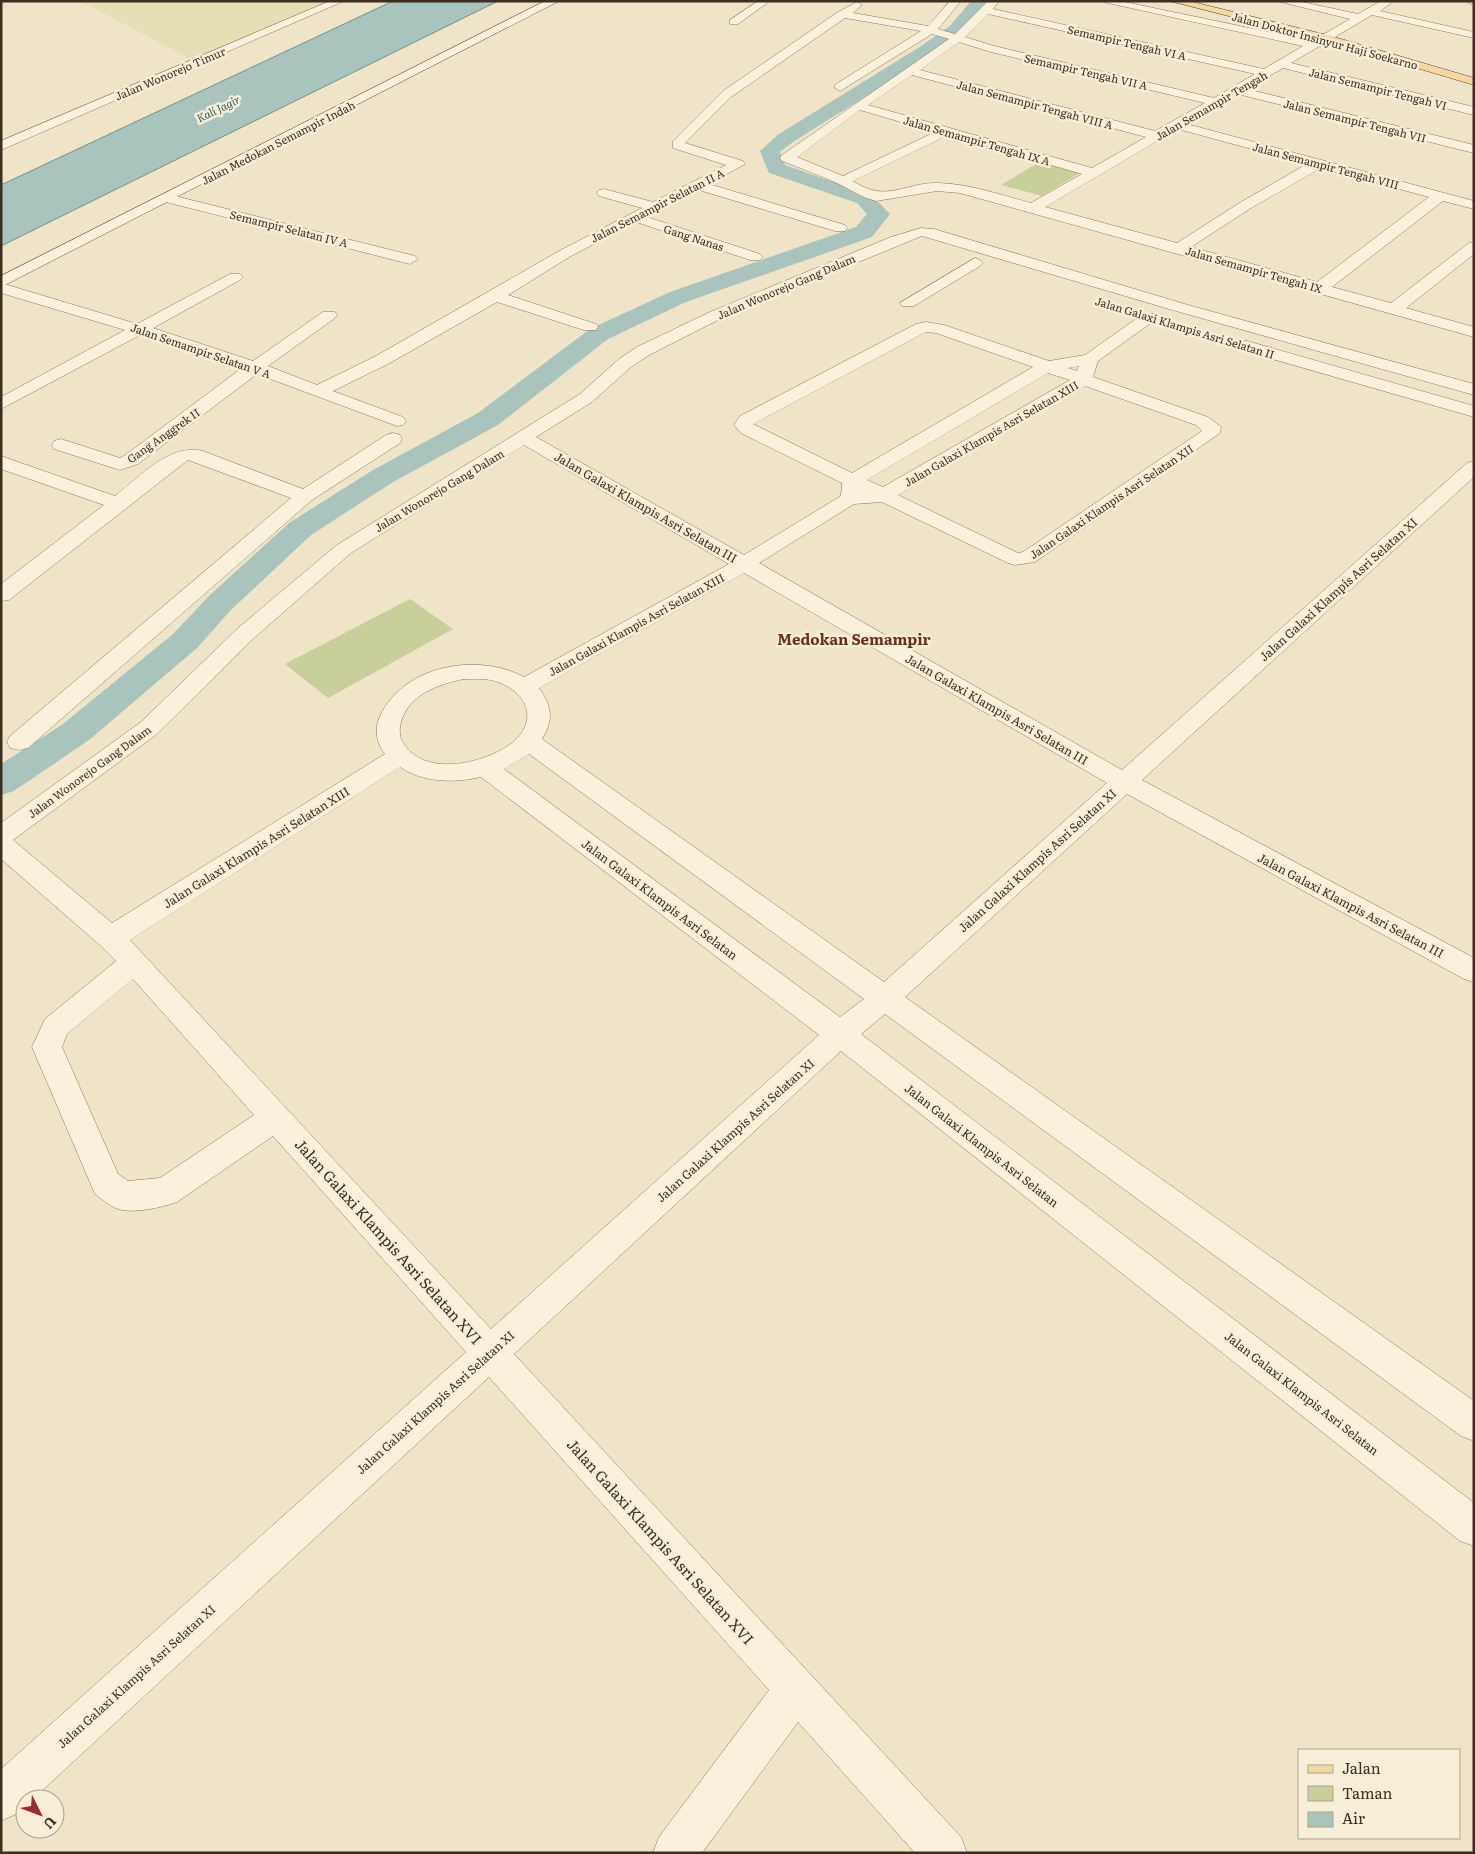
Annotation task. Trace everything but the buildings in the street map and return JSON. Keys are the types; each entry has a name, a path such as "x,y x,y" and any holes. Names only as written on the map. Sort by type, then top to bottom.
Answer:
{"main road":[{"name":"Jalan Doktor Insinyur Haji Soekarno","path":"1175,1 1327,38 1474,82"},
{"name":"Jalan Doktor Insinyur Haji Soekarno","path":"1273,10 1360,31"}],"street":[{"name":"Jalan Wonorejo Timur","path":"1,146 339,1"},
{"name":"Jalan Medokan Semampir Indah","path":"1,282 554,1"},
{"path":"734,22 765,1"},
{"name":"Jalan Semampir Selatan II A","path":"318,391 382,360 566,253 738,164 684,147 678,144 679,141 727,94 862,1"},
{"path":"840,87 934,31 956,1"},
{"path":"1104,1 1314,45"},
{"path":"1282,1 1360,18"},
{"name":"Jalan Semampir Tengah","path":"1033,208 1389,1"},
{"path":"991,6 956,39 786,158 843,181 860,192 876,196 947,187 1033,208"},
{"name":"Semampir Tengah VI A","path":"991,6 1266,74"},
{"path":"1371,12 1474,35"},
{"name":"Semampir Tengah VII A","path":"842,14 934,31 991,49 1217,102"},
{"name":"Jalan Semampir Tengah VI","path":"1282,64 1474,112"},
{"name":"Jalan Semampir Tengah VIII A","path":"912,71 1158,136"},
{"name":"Jalan Semampir Tengah VII","path":"1237,90 1474,149"},
{"name":"Jalan Semampir Tengah IX A","path":"858,106 1095,173"},
{"name":"Jalan Semampir Tengah VIII","path":"1178,124 1474,206"},
{"path":"843,181 947,131"},
{"path":"1179,248 1246,205 1319,163"},
{"path":"697,185 840,228"},
{"path":"604,193 654,207"},
{"path":"1320,288 1440,196"},
{"name":"Semampir Selatan IV A","path":"167,198 410,259"},
{"name":"Jalan Semampir Tengah IX","path":"1033,208 1472,329"},
{"name":"Gang Nanas","path":"634,217 755,257"},
{"name":"Jalan Wonorejo Gang Dalam","path":"1,836 150,728 246,633 344,549 438,488 525,438 586,398 643,351 716,315 896,240 921,232 929,232"},
{"name":"Jalan Galaxi Klampis Asri Selatan II","path":"929,232 1192,310 1474,390"},
{"path":"896,240 922,248"},
{"path":"1394,309 1474,246"},
{"path":"958,258 994,269"},
{"path":"908,303 975,263"},
{"path":"1,404 235,277"},
{"name":"Jalan Semampir Selatan V A","path":"1,288 140,328 255,367 397,421"},
{"path":"495,296 590,327"},
{"name":"Jalan Galaxi Klampis Asri Selatan II","path":"1131,311 1168,322"},
{"path":"255,367 329,316"},
{"name":"Jalan Galaxi Klampis Asri Selatan XIII","path":"525,686 744,564 851,490 1045,367 1090,359 1150,317"},
{"name":"Jalan Galaxi Klampis Asri Selatan XII","path":"1045,367 938,328 926,327 908,333 746,420 743,425 746,429 851,490 882,496 1002,555 1015,559 1028,558 1210,433 1212,427 1084,380"},
{"name":"Jalan Galaxi Klampis Asri Selatan II","path":"1235,342 1474,412"},
{"name":"Jalan Galaxi Klampis Asri Selatan XIII","path":"882,496 1084,380 1090,359"},
{"name":"Gang Anggrek II","path":"61,446 120,464 126,462 255,367"},
{"path":"1045,367 1084,380"},
{"path":"19,742 306,496 393,439 296,397"},
{"name":"Jalan Galaxi Klampis Asri Selatan III","path":"525,438 1123,781 1474,971"},
{"path":"1,595 177,458 186,454 196,455 306,496"},
{"path":"1,462 118,504"},
{"name":"Jalan Galaxi Klampis Asri Selatan XI","path":"1,1799 840,1034 885,998 1123,781 1474,466"},
{"path":"464,672 487,672 508,677 525,686 536,698 541,712 538,727 529,742 511,757 486,768 462,772 438,771 417,766 400,756 390,743 387,727 392,712 404,697 421,685 442,677 464,672"},
{"path":"529,742 1474,1423"},
{"name":"Jalan Galaxi Klampis Asri Selatan XIII","path":"276,1117 166,1192 123,1196 106,1184 47,1047 55,1027 123,950 400,756"},
{"name":"Jalan Galaxi Klampis Asri Selatan","path":"486,768 840,1034 1474,1527"},
{"name":"Jalan Galaxi Klampis Asri Selatan XVI","path":"1,844 123,950 944,1853"},
{"path":"675,1853 796,1689"}],"shaded area":[{"path":"75,1 339,1 196,62 90,6"}],"green space":[{"path":"1039,162 1080,173 1042,196 1001,185"},
{"path":"410,599 453,629 328,698 285,664"}],"water":[{"name":"Kali Jagir","path":"393,1 498,1 1,246 1,185"}],"waterway":[{"path":"1,782 76,732 185,641 220,603 300,529 383,476 488,419 599,334 678,297 864,232 879,214 864,199 776,169 770,151 786,138 924,52 956,29 980,1"}],"district":[{"name":"Medokan Semampir","path":"854,638"}]}
